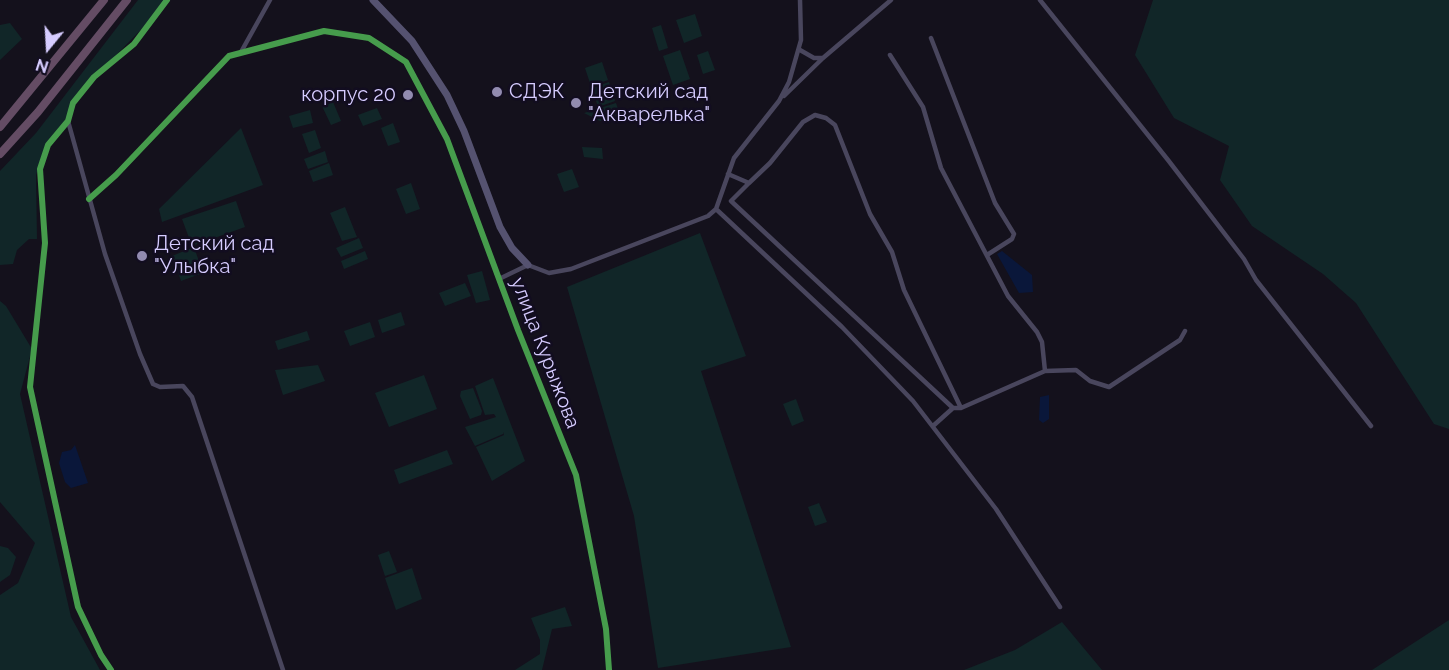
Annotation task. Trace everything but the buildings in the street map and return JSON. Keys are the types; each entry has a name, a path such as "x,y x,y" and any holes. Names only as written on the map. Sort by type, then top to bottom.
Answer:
{"highway":[{"path":"0,127 104,0"},
{"path":"0,154 42,107 127,0"}],"street":[{"path":"111,670 101,655 78,607 30,387 45,243 40,169 48,145 68,121 73,103 81,92 94,77 134,44 167,0"},
{"path":"89,200 117,175 230,56 241,52 270,0"},
{"path":"373,0 412,41 447,95 464,131 500,227 512,248 528,265 549,273 571,269 708,216 716,209 740,148 781,98 823,58 891,0"},
{"path":"781,98 800,50 802,27 800,0"},
{"path":"1040,0 1168,159 1244,259 1256,280 1371,426"},
{"name":"улица Курыжова","path":"241,52 324,31 369,38 406,62 447,139 576,475 606,629 609,670"},
{"path":"931,38 995,204 1014,234 1012,239 987,255"},
{"path":"800,50 814,58 823,58"},
{"path":"890,55 923,107 941,168 1008,296 1042,342 1046,371"},
{"path":"953,408 731,201 770,163 803,122 815,115 835,124 870,214 892,252 904,290 961,408"},
{"path":"68,121 89,200 123,308 148,375 153,384 160,387 183,386 192,397 283,670"},
{"path":"728,174 749,183"},
{"path":"716,209 861,346 933,426 996,509 1060,607"},
{"path":"499,279 528,265"},
{"path":"933,426 953,408 961,408 1046,371 1076,370 1090,381 1109,387 1180,340 1185,331"}],"green space":[{"path":"138,0 170,0 80,92 68,116 46,145 36,175 37,239 29,239 17,250 13,264 0,265 0,171 36,133"},
{"path":"1153,0 1449,0 1449,429 1434,424 1356,303 1323,274 1252,226 1220,180 1229,146 1174,118 1135,55"},
{"path":"695,14 702,36 684,43 676,20"},
{"path":"10,23 22,39 0,60 0,25"},
{"path":"661,25 668,48 659,51 652,28"},
{"path":"680,50 690,79 673,85 663,56"},
{"path":"708,51 715,70 703,74 697,55"},
{"path":"602,62 608,80 591,86 585,68"},
{"path":"609,82 615,101 598,107 592,88"},
{"path":"333,102 341,121 331,125 322,106"},
{"path":"616,103 620,115 600,121 584,113"},
{"path":"377,108 382,119 363,126 358,115"},
{"path":"310,110 313,123 293,128 289,116"},
{"path":"393,123 400,142 388,146 381,128"},
{"path":"241,128 263,185 162,222 159,209"},
{"path":"315,130 321,148 309,153 302,134"},
{"path":"582,147 602,148 603,159 584,157"},
{"path":"325,151 328,162 308,169 304,159"},
{"path":"329,163 333,175 313,182 309,171"},
{"path":"572,169 579,187 564,192 557,174"},
{"path":"411,183 420,209 406,214 396,189"},
{"path":"236,201 245,227 192,246 182,219"},
{"path":"345,207 357,237 342,241 330,213"},
{"path":"700,233 746,356 701,371 791,647 658,668 634,516 567,287"},
{"path":"359,238 363,248 341,257 336,248"},
{"path":"194,247 203,273 181,281 172,256"},
{"path":"365,251 368,259 344,269 341,261"},
{"path":"482,271 490,300 476,303 467,275"},
{"path":"465,283 471,296 445,306 439,293"},
{"path":"0,301 6,306 32,349 20,394 71,617 100,670 0,670 0,595 18,583 35,543 0,502"},
{"path":"401,312 405,325 382,333 378,320"},
{"path":"370,322 375,337 350,346 344,331"},
{"path":"307,331 310,340 278,350 275,341"},
{"path":"318,365 325,381 283,395 275,370"},
{"path":"424,375 437,409 389,427 375,393"},
{"path":"493,378 525,461 492,481 476,447 504,435 503,432 475,446 465,427 496,417 494,414 485,415 475,386"},
{"path":"473,388 482,411 481,415 470,419 460,396 461,391"},
{"path":"796,399 804,421 792,426 783,404"},
{"path":"447,450 453,464 399,484 394,470"},
{"path":"819,503 827,522 815,526 808,507"},
{"path":"0,546 8,548 16,557 10,575 0,582"},
{"path":"389,551 397,572 385,576 378,555"},
{"path":"412,568 422,599 396,610 385,578"},
{"path":"565,607 572,626 552,629 542,670 515,670 540,654 540,640 531,618"},
{"path":"1449,620 1449,670 1372,670"},
{"path":"1062,622 1102,670 964,670 1015,650"}],"water":[{"path":"1002,251 1032,275 1033,292 1019,293 997,254"},
{"path":"1049,395 1049,419 1043,423 1039,420 1040,397"},
{"path":"75,445 88,483 71,488 65,482 59,463 62,452 71,450"}],"cycle path":[{"path":"111,670 101,655 78,607 30,387 45,243 40,169 48,145 68,121 73,103 94,77 134,44 167,0"},
{"path":"89,199 116,175 229,56 324,31 369,38 406,62 447,139 518,330 576,475 606,629 609,670"}],"place":[{"name":"СДЭК","path":"497,92"},
{"name":"корпус 20","path":"408,95"},
{"name":"Детский сад \"Акварелька\"","path":"576,103"},
{"name":"Детский сад \"Улыбка\"","path":"142,256"}]}
